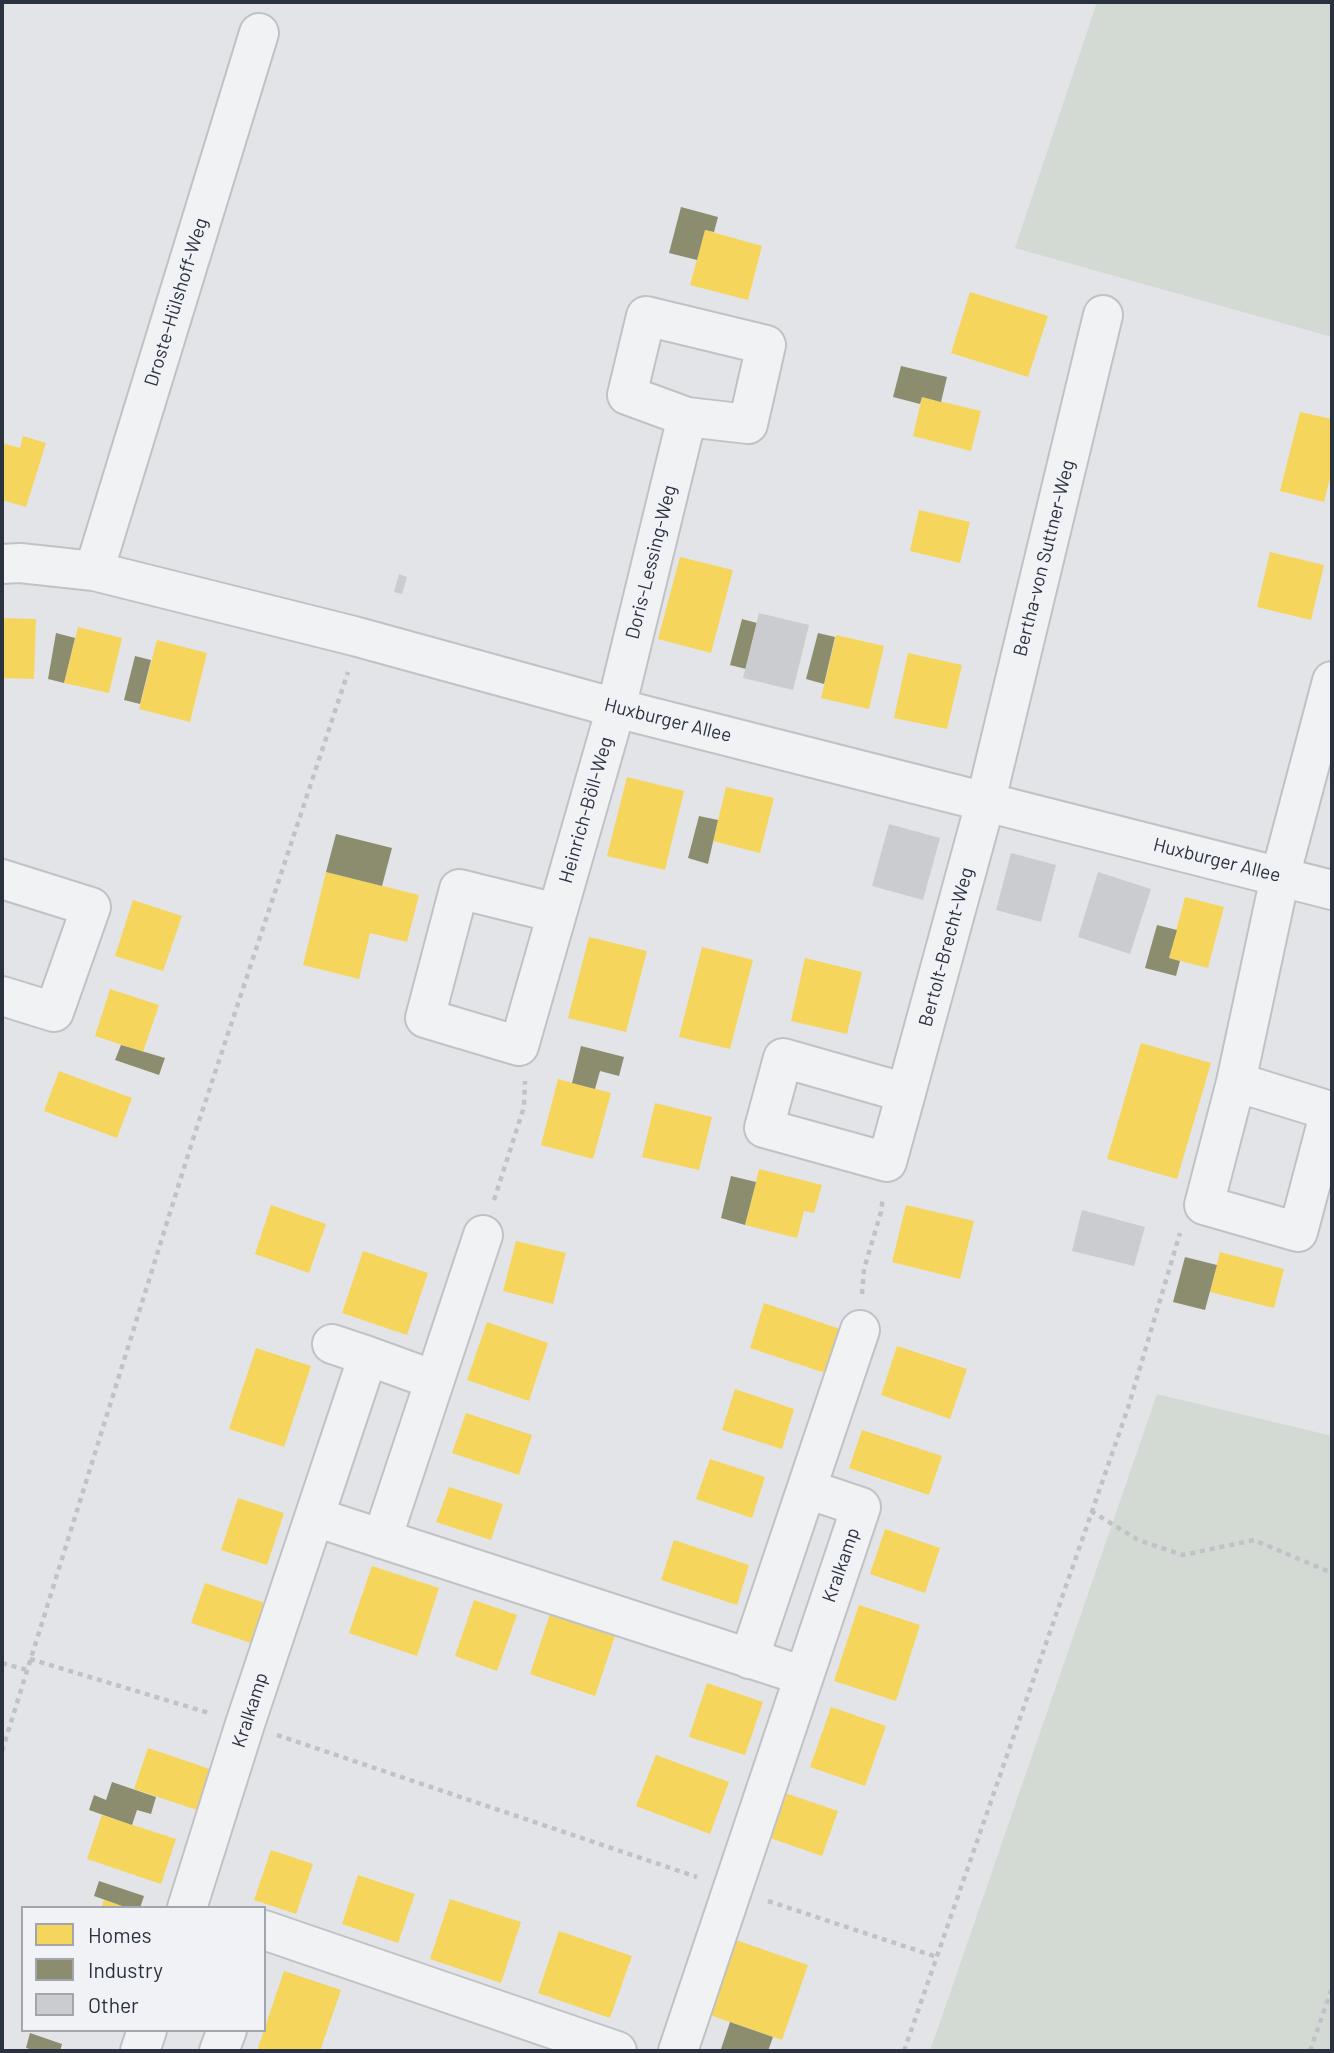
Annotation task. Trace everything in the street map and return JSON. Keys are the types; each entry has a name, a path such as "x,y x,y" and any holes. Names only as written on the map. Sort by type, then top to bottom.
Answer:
{"street":[{"name":"Droste-Hülshoff-Weg","path":"94,571 259,33"},
{"name":"Bertha-von Suttner-Weg","path":"986,800 1103,315"},
{"name":"Doris-Lessing-Weg","path":"616,708 687,417"},
{"name":"Huxburger Allee","path":"2,564 20,563 94,571 359,638 616,708 1332,890"},
{"path":"1236,1082 1331,1111 1298,1232 1204,1205 1236,1082 1280,877 1332,681"},
{"name":"Heinrich-Böll-Weg","path":"519,1046 616,708"},
{"name":"Bertolt-Brecht-Weg","path":"887,1161 986,800"},
{"path":"2,878 92,907 54,1012 2,996"},
{"path":"519,1046 425,1018 459,889 556,913"},
{"path":"887,1161 764,1128 783,1058 906,1093"},
{"path":"382,1539 483,1234"},
{"path":"750,1659 860,1330"},
{"path":"332,1344 434,1380"},
{"name":"Kralkamp","path":"192,1906 245,1724 368,1356"},
{"name":"Kralkamp","path":"678,2051 860,1507 807,1489"},
{"path":"315,1517 804,1676"},
{"path":"266,1931 608,2050"},
{"path":"140,2051 146,2032"},
{"path":"219,2051 226,2032"}],"path":[{"path":"2,1751 193,1139 359,638"},
{"path":"483,1234 524,1107 526,1070 519,1046"},
{"path":"860,1330 864,1269 881,1212 887,1161"},
{"path":"904,2051 1128,1408 1182,1226 1204,1205"},
{"path":"1091,1511 1138,1540 1183,1555 1254,1540 1332,1573"},
{"path":"30,1659 245,1724 937,1957"},
{"path":"2,1662 27,1670"},
{"path":"1310,2051 1332,1988"}],"shaded area":[{"path":"1097,2 1332,2 1332,337 1015,248"},
{"path":"1157,1394 1332,1436 1332,2051 930,2051"}],"building: Homes":[{"path":"705,230 762,246 748,300 690,285"},
{"path":"970,292 1048,316 1028,377 951,353"},
{"path":"922,397 981,411 971,451 913,436"},
{"path":"1300,412 1332,419 1332,470 1324,502 1280,491"},
{"path":"23,436 46,443 26,507 2,500 2,443 20,448"},
{"path":"919,510 970,522 960,563 910,551"},
{"path":"1270,552 1324,565 1311,620 1257,607"},
{"path":"680,557 733,570 711,653 658,639"},
{"path":"2,618 36,619 34,679 2,678"},
{"path":"78,627 122,638 109,693 64,683"},
{"path":"836,635 884,646 869,709 821,698"},
{"path":"157,640 207,653 190,722 139,709"},
{"path":"908,653 962,665 947,729 894,718"},
{"path":"627,777 684,791 665,870 607,856"},
{"path":"726,787 774,798 760,853 713,841"},
{"path":"326,872 419,895 407,942 370,933 359,979 303,965"},
{"path":"1185,897 1224,907 1208,968 1169,958"},
{"path":"133,900 182,916 163,971 115,956"},
{"path":"589,937 647,951 626,1032 568,1018"},
{"path":"702,947 753,960 730,1049 679,1037"},
{"path":"805,958 862,972 847,1034 791,1021"},
{"path":"110,989 159,1005 143,1052 95,1036"},
{"path":"1141,1043 1211,1063 1177,1179 1107,1159"},
{"path":"59,1071 132,1098 117,1138 44,1111"},
{"path":"558,1079 611,1093 593,1159 541,1145"},
{"path":"655,1103 712,1117 699,1170 642,1157"},
{"path":"759,1169 822,1185 814,1213 804,1211 797,1238 745,1225"},
{"path":"271,1205 326,1224 309,1273 255,1254"},
{"path":"906,1205 974,1221 960,1279 892,1262"},
{"path":"516,1241 566,1253 553,1304 503,1291"},
{"path":"363,1251 428,1273 407,1335 342,1313"},
{"path":"1220,1252 1284,1269 1274,1308 1210,1292"},
{"path":"764,1303 840,1329 825,1373 750,1348"},
{"path":"487,1322 548,1343 529,1401 467,1380"},
{"path":"897,1346 967,1369 950,1419 881,1395"},
{"path":"256,1348 311,1366 284,1447 229,1429"},
{"path":"735,1389 794,1409 782,1449 722,1430"},
{"path":"466,1413 532,1435 519,1475 452,1453"},
{"path":"862,1430 942,1456 929,1495 849,1468"},
{"path":"710,1459 765,1477 752,1518 696,1499"},
{"path":"449,1487 503,1504 491,1540 436,1522"},
{"path":"238,1498 284,1513 267,1565 221,1550"},
{"path":"885,1529 940,1548 925,1593 870,1574"},
{"path":"674,1540 749,1565 737,1605 661,1580"},
{"path":"372,1566 439,1588 417,1656 349,1633"},
{"path":"205,1583 265,1603 251,1643 191,1623"},
{"path":"474,1600 517,1615 497,1671 455,1656"},
{"path":"859,1605 920,1625 896,1701 834,1681"},
{"path":"550,1614 615,1636 595,1696 530,1674"},
{"path":"707,1683 763,1702 745,1755 689,1737"},
{"path":"831,1707 886,1726 865,1786 810,1767"},
{"path":"148,1748 210,1769 197,1810 134,1789"},
{"path":"656,1755 729,1782 710,1834 636,1806"},
{"path":"785,1793 838,1811 822,1856 770,1838"},
{"path":"102,1815 176,1839 161,1884 87,1859"},
{"path":"271,1850 313,1864 296,1914 254,1900"},
{"path":"358,1875 415,1894 398,1943 342,1924"},
{"path":"450,1899 521,1922 501,1983 430,1959"},
{"path":"104,1900 124,1906 102,1906"},
{"path":"559,1931 632,1956 610,2018 538,1993"},
{"path":"736,1940 808,1965 782,2040 710,2015"},
{"path":"284,1971 341,1990 320,2051 257,2051 263,2032 266,2032 266,2024"}],"building: Industry":[{"path":"681,207 718,217 714,232 705,230 697,260 669,253"},
{"path":"901,366 947,377 941,402 922,397 920,404 893,397"},
{"path":"742,619 757,623 746,669 730,665"},
{"path":"56,633 75,638 64,683 48,679"},
{"path":"818,633 835,637 824,684 806,679"},
{"path":"135,656 151,660 140,704 124,700"},
{"path":"699,816 718,820 708,864 688,858"},
{"path":"336,834 392,848 382,886 326,872"},
{"path":"1157,925 1177,930 1169,958 1180,961 1176,976 1145,968"},
{"path":"121,1045 165,1058 159,1075 115,1060"},
{"path":"581,1046 624,1057 619,1076 600,1071 595,1089 572,1083"},
{"path":"731,1176 756,1182 745,1225 721,1218"},
{"path":"1185,1257 1217,1265 1205,1310 1173,1302"},
{"path":"112,1782 156,1797 151,1814 137,1810 132,1825 89,1810 94,1795 106,1800"},
{"path":"99,1881 144,1896 141,1906 122,1906 94,1896"},
{"path":"730,2022 773,2037 768,2051 721,2049"},
{"path":"30,2033 62,2044 60,2051 26,2048"}],"building: Other":[{"path":"399,574 407,577 402,594 394,592"},
{"path":"759,613 809,625 793,690 743,678"},
{"path":"889,824 940,838 923,900 872,886"},
{"path":"1011,853 1056,865 1041,922 996,910"},
{"path":"1098,872 1151,889 1130,954 1078,937"},
{"path":"1082,1210 1145,1227 1134,1266 1072,1251"}]}
